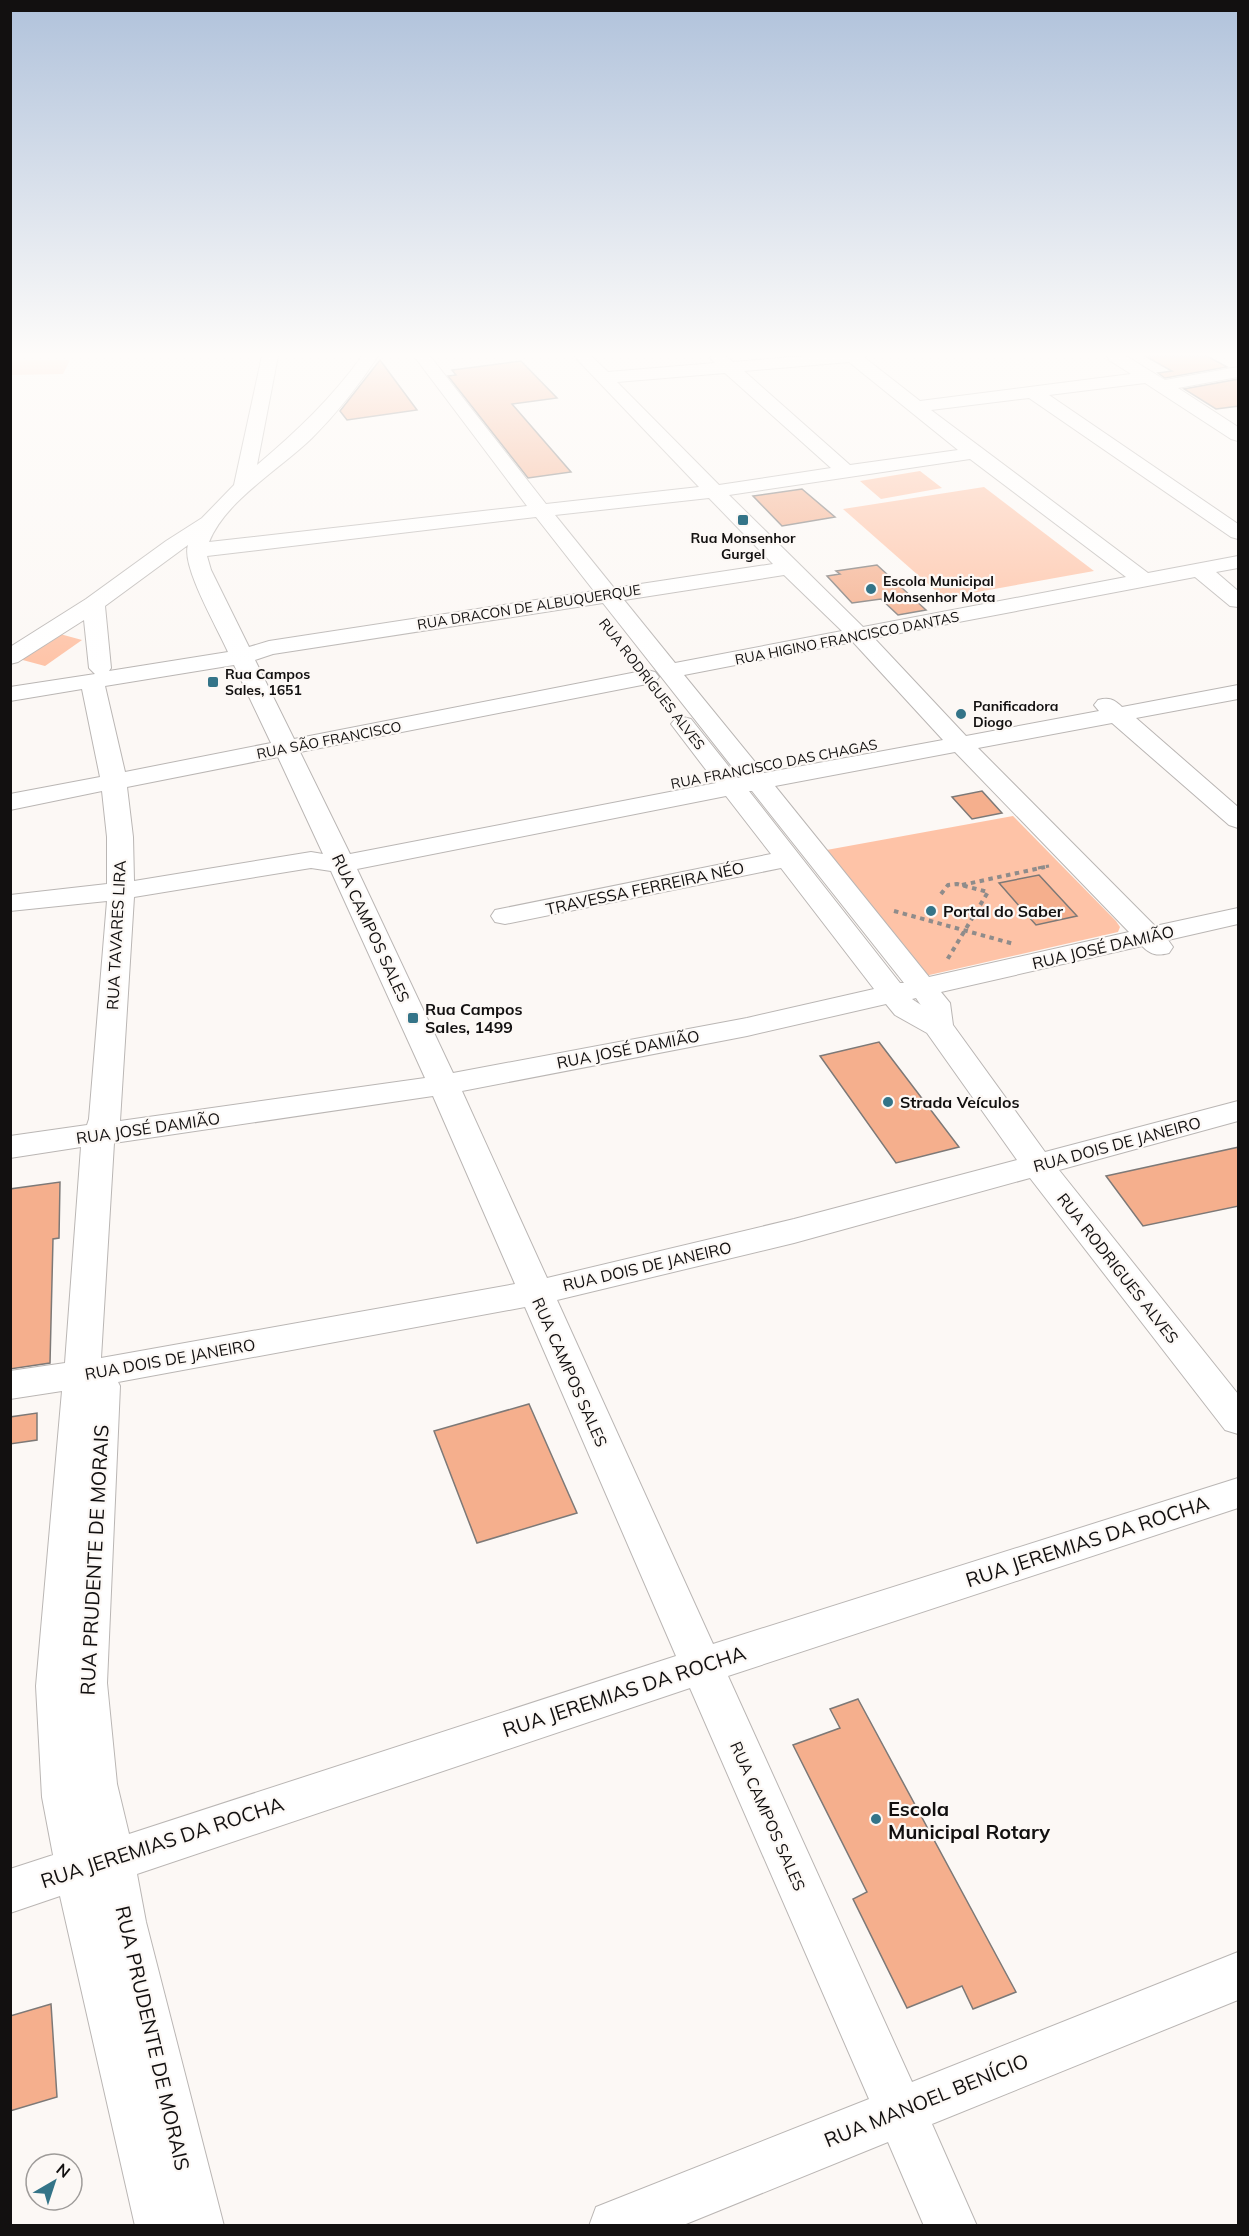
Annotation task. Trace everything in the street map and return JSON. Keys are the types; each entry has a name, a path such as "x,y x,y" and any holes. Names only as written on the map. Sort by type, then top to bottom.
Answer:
{"street":[{"path":"243,487 248,460"},
{"path":"10,657 94,604 172,545 209,522 243,487 274,460"},
{"name":"RUA RODRIGUES ALVES","path":"488,460 596,597 661,687 922,998 1037,1165 1239,1420"},
{"name":"RUA RODRIGUES ALVES","path":"494,460 529,511"},
{"path":"685,460 789,568 861,636 954,738 1157,945"},
{"path":"834,460 846,471"},
{"path":"196,550 715,491 922,460"},
{"path":"984,460 1146,581"},
{"path":"1133,460 1239,533"},
{"path":"196,550 209,522"},
{"name":"RUA CAMPOS SALES","path":"196,550 195,557 200,570 338,856 447,1093 951,2226"},
{"name":"RUA HIGINO FRANCISCO DANTAS","path":"661,687 861,636 1239,562"},
{"name":"RUA DRACON DE ALBUQUERQUE","path":"10,694 96,675 240,651 789,568"},
{"path":"1200,570 1239,601"},
{"name":"RUA TAVARES LIRA","path":"94,604 96,675 120,837 121,891 106,1140"},
{"name":"RUA FRANCISCO DAS CHAGAS","path":"1109,708 1239,673"},
{"name":"RUA DRACON DE ALBUQUERQUE","path":"10,683 96,675"},
{"name":"RUA RODRIGUES ALVES","path":"661,687 739,778 786,859 922,998"},
{"name":"RUA SÃO FRANCISCO","path":"10,802 286,748 661,687"},
{"name":"RUA FRANCISCO DAS CHAGAS","path":"10,903 121,891 338,856 1109,708 1239,692"},
{"path":"1109,708 1239,820"},
{"name":"TRAVESSA FERREIRA NÉO","path":"505,916 786,859"},
{"name":"RUA JOSÉ DAMIÃO","path":"10,1148 106,1140 447,1093 759,1041 922,998 1157,945 1239,916"},
{"name":"RUA JOSÉ DAMIÃO","path":"1157,945 1239,939"},
{"name":"RUA DOIS DE JANEIRO","path":"10,1385 93,1373 535,1293 794,1231 1239,1111"},
{"name":"RUA JOSÉ DAMIÃO","path":"10,1168 106,1140"},
{"name":"RUA PRUDENTE DE MORAIS","path":"106,1140 93,1373 57,1686 64,1797 123,1922 198,2226"},
{"name":"RUA JEREMIAS DA ROCHA","path":"10,1891 1239,1493"},
{"name":"RUA PRUDENTE DE MORAIS","path":"95,1865 161,2226"},
{"name":"RUA MANOEL BENÍCIO","path":"615,2226 1239,1976"}],"path":[{"path":"941,894 948,885 961,885 1073,861"},
{"path":"922,998 988,892 961,885"},
{"path":"894,918 886,909 1020,946"}],"shaded area":[{"path":"920,471 942,488 881,499 860,481"},
{"path":"984,487 1094,571 944,598 843,509"},
{"path":"60,634 82,640 45,666 19,659"},
{"path":"1013,816 1116,921 1120,927 1118,932 925,976 821,851"}],"building":[{"path":"514,460 561,460 571,472 528,478"},
{"path":"802,489 835,517 782,526 753,496"},
{"path":"877,565 926,610 898,615 881,599 852,603 827,576 840,574 836,571"},
{"path":"982,791 1002,813 972,819 952,797"},
{"path":"1039,875 1077,916 1036,925 999,883"},
{"name":"Strada Veículos","path":"879,1042 959,1147 896,1163 820,1056"},
{"path":"1239,1147 1239,1206 1143,1226 1106,1176"},
{"path":"60,1182 59,1238 53,1239 50,1363 10,1369 10,1189"},
{"path":"529,1404 577,1513 477,1543 434,1431"},
{"path":"37,1413 37,1440 10,1444 10,1417"},
{"name":"Escola Municipal Rotary","path":"858,1699 1016,1992 973,2009 962,1986 907,2008 853,1899 867,1892 793,1745 840,1728 830,1709"},
{"path":"51,2004 57,2097 10,2111 10,2016"}],"place":[{"name":"Rua Monsenhor Gurgel","path":"743,520"},
{"name":"Escola Municipal Monsenhor Mota","path":"871,589"},
{"name":"Rua Campos Sales, 1651","path":"213,682"},
{"name":"Panificadora Diogo","path":"961,714"},
{"name":"Portal do Saber","path":"931,911"},
{"name":"Rua Campos Sales, 1499","path":"413,1018"},
{"name":"Strada Veículos","path":"888,1102"},
{"name":"Escola Municipal Rotary","path":"876,1819"}]}
